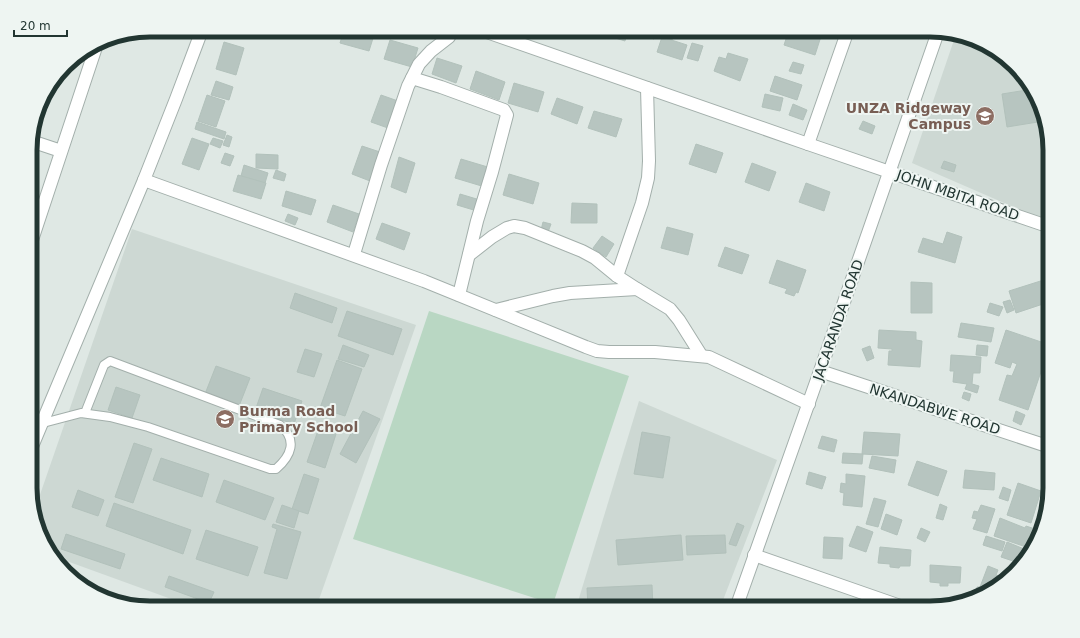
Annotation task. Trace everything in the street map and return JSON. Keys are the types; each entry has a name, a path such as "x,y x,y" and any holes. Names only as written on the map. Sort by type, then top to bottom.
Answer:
{"street":[{"path":"37,423 144,180 199,37"},
{"path":"354,254 381,165 412,78 420,64 431,51 449,37"},
{"name":"JOHN MBITA ROAD","path":"501,37 1043,225"},
{"path":"808,144 846,37"},
{"name":"JACARANDA ROAD","path":"738,601 809,404 936,37"},
{"path":"37,225 95,51"},
{"path":"412,78 504,110 507,113 477,221 459,295"},
{"path":"617,276 642,203 648,178 647,88"},
{"path":"37,143 61,152"},
{"path":"144,180 354,254 597,351 654,352 709,356 809,404"},
{"path":"469,255 502,230 514,226 520,226 595,258 617,276 670,308 701,355"},
{"path":"496,310 570,293 637,289"},
{"name":"NKANDABWE ROAD","path":"820,371 1043,445"},
{"path":"754,555 886,601"}],"lane":[{"path":"37,423 85,413 110,416 148,427 270,469 276,469 290,452 291,439 287,431 280,426 110,361 104,365 85,413"}],"shaded area":[{"name":"UNZA Ridgeway Campus","path":"954,40 987,52 999,60 1020,81 1028,93 1037,114 1043,142 1043,220 912,163"},
{"name":"Burma Road Primary School","path":"132,229 416,325 318,601 177,601 62,559 56,551 43,524 38,501"},
{"path":"639,401 777,460 723,601 578,601"}],"green space":[{"path":"429,311 629,376 554,601 544,601 353,539"}],"building":[{"path":"342,37 373,37 369,51 340,43"},
{"path":"612,37 626,37 625,41"},
{"path":"662,37 673,37 672,40"},
{"path":"662,37 687,45 682,60 657,52"},
{"path":"787,37 821,37 815,55 784,45"},
{"path":"390,40 418,48 412,67 384,59"},
{"path":"224,42 244,48 236,75 216,69"},
{"path":"692,43 703,46 698,61 687,58"},
{"path":"728,53 748,59 740,81 714,71 719,57 726,59"},
{"path":"437,58 462,66 456,83 432,74"},
{"path":"793,62 804,65 801,74 789,71"},
{"path":"476,71 505,82 499,100 470,89"},
{"path":"775,76 802,85 797,100 770,91"},
{"path":"216,81 233,87 229,100 211,95"},
{"path":"514,83 544,92 538,112 508,103"},
{"path":"1026,90 1039,122 1007,127 1002,94"},
{"path":"765,94 783,98 780,111 762,107"},
{"path":"207,95 225,101 216,127 198,121"},
{"path":"381,95 398,101 388,128 371,122"},
{"path":"557,98 583,107 577,124 551,114"},
{"path":"793,104 807,110 803,120 789,115"},
{"path":"594,111 622,119 616,137 588,128"},
{"path":"863,121 875,126 872,134 859,129"},
{"path":"197,122 226,132 224,139 195,129"},
{"path":"227,135 232,137 229,147 223,145"},
{"path":"192,138 209,144 199,170 182,164"},
{"path":"213,138 223,141 220,148 210,144"},
{"path":"696,144 723,153 716,173 689,164"},
{"path":"362,146 380,152 370,181 352,174"},
{"path":"225,153 234,156 230,166 221,163"},
{"path":"256,154 278,155 278,169 256,168"},
{"path":"399,157 415,163 406,193 391,187"},
{"path":"461,159 491,168 485,187 455,178"},
{"path":"944,161 956,165 954,172 941,168"},
{"path":"752,163 776,172 769,191 745,182"},
{"path":"244,165 268,173 265,183 241,176"},
{"path":"276,170 286,174 284,181 273,178"},
{"path":"509,174 539,183 533,204 503,195"},
{"path":"238,175 266,183 261,199 233,191"},
{"path":"806,183 830,192 824,211 799,202"},
{"path":"286,191 316,200 311,215 282,206"},
{"path":"460,194 480,200 477,211 457,205"},
{"path":"572,203 597,204 597,223 571,223"},
{"path":"333,205 359,214 353,232 327,222"},
{"path":"288,214 298,218 295,225 285,221"},
{"path":"543,222 551,224 548,232 541,230"},
{"path":"382,223 410,233 404,250 376,239"},
{"path":"667,227 693,234 688,255 661,248"},
{"path":"947,232 962,237 955,263 918,252 923,238 943,244"},
{"path":"602,236 614,244 606,257 593,248"},
{"path":"725,247 749,255 742,274 718,266"},
{"path":"777,260 806,270 798,293 796,292 794,296 785,293 787,289 769,283"},
{"path":"1043,280 1043,304 1016,313 1009,291"},
{"path":"911,282 932,283 932,313 911,313"},
{"path":"295,293 337,308 332,323 290,308"},
{"path":"1010,300 1014,310 1007,313 1003,302"},
{"path":"990,303 1003,307 999,316 987,312"},
{"path":"347,311 402,329 393,355 338,336"},
{"path":"961,323 994,328 991,342 958,337"},
{"path":"879,330 916,332 916,340 922,341 920,367 888,365 889,351 892,351 892,349 878,348"},
{"path":"1006,330 1043,343 1043,366 1028,410 999,400 1007,375 1012,376 1017,364 1012,362 1010,368 995,363"},
{"path":"343,345 369,355 364,367 338,359"},
{"path":"977,345 988,346 987,356 976,355"},
{"path":"870,346 874,358 867,361 862,349"},
{"path":"305,349 322,354 314,377 297,372"},
{"path":"951,355 981,357 980,373 973,373 972,384 979,386 977,393 965,389 967,384 953,382 954,371 950,371"},
{"path":"337,360 362,369 345,416 320,408"},
{"path":"216,366 250,378 239,406 205,394"},
{"path":"116,387 140,395 132,418 108,410"},
{"path":"263,388 302,401 294,424 255,411"},
{"path":"964,392 971,394 969,401 962,398"},
{"path":"363,411 380,419 356,463 340,454"},
{"path":"1016,411 1025,415 1021,425 1013,421"},
{"path":"320,425 337,431 325,468 307,462"},
{"path":"642,432 670,437 663,478 634,474"},
{"path":"864,432 900,434 898,456 862,454"},
{"path":"822,436 837,440 834,452 818,448"},
{"path":"134,443 152,449 133,503 115,497"},
{"path":"843,453 863,454 862,464 842,463"},
{"path":"872,456 896,460 894,473 869,468"},
{"path":"161,458 209,474 202,497 153,480"},
{"path":"917,461 947,471 938,496 908,485"},
{"path":"965,470 995,473 994,490 963,488"},
{"path":"809,472 826,477 822,489 806,484"},
{"path":"304,474 319,479 308,514 292,509"},
{"path":"846,474 865,476 862,507 843,505 844,493 840,492 841,483 846,484"},
{"path":"224,480 274,498 265,520 216,502"},
{"path":"1018,483 1041,491 1031,523 1007,515"},
{"path":"1003,487 1011,490 1008,501 999,498"},
{"path":"78,490 104,500 98,516 72,507"},
{"path":"874,498 886,501 878,527 866,524"},
{"path":"114,503 191,530 183,554 106,526"},
{"path":"940,504 947,507 943,520 936,518"},
{"path":"282,505 299,511 294,528 276,522"},
{"path":"981,505 995,509 987,533 973,529 977,519 972,518 974,511 978,512"},
{"path":"886,514 902,520 897,535 881,529"},
{"path":"1000,518 1025,528 1026,526 1035,529 1027,547 994,536"},
{"path":"737,523 744,526 736,546 729,544"},
{"path":"273,524 301,532 287,579 264,573 277,529 272,527"},
{"path":"857,526 873,532 866,552 849,546"},
{"path":"921,528 930,532 925,542 917,538"},
{"path":"206,530 258,547 248,576 196,559"},
{"path":"66,534 125,554 120,569 61,549"},
{"path":"681,535 683,560 618,565 616,540"},
{"path":"725,535 726,553 687,555 686,536"},
{"path":"986,536 1005,542 1002,551 983,545"},
{"path":"824,537 843,538 842,559 823,558"},
{"path":"1007,542 1025,549 1016,562 1001,557"},
{"path":"880,547 911,550 910,566 900,566 899,568 890,567 890,564 878,563"},
{"path":"930,565 961,567 960,583 948,583 948,586 940,586 940,583 930,582"},
{"path":"988,566 998,570 996,575 1001,577 987,586 976,591 977,587 980,587"},
{"path":"169,576 214,592 210,601 204,601 165,587"},
{"path":"652,585 653,601 588,601 587,588"}],"place":[{"name":"UNZA Ridgeway Campus","path":"985,116"},
{"name":"Burma Road Primary School","path":"225,419"}]}
